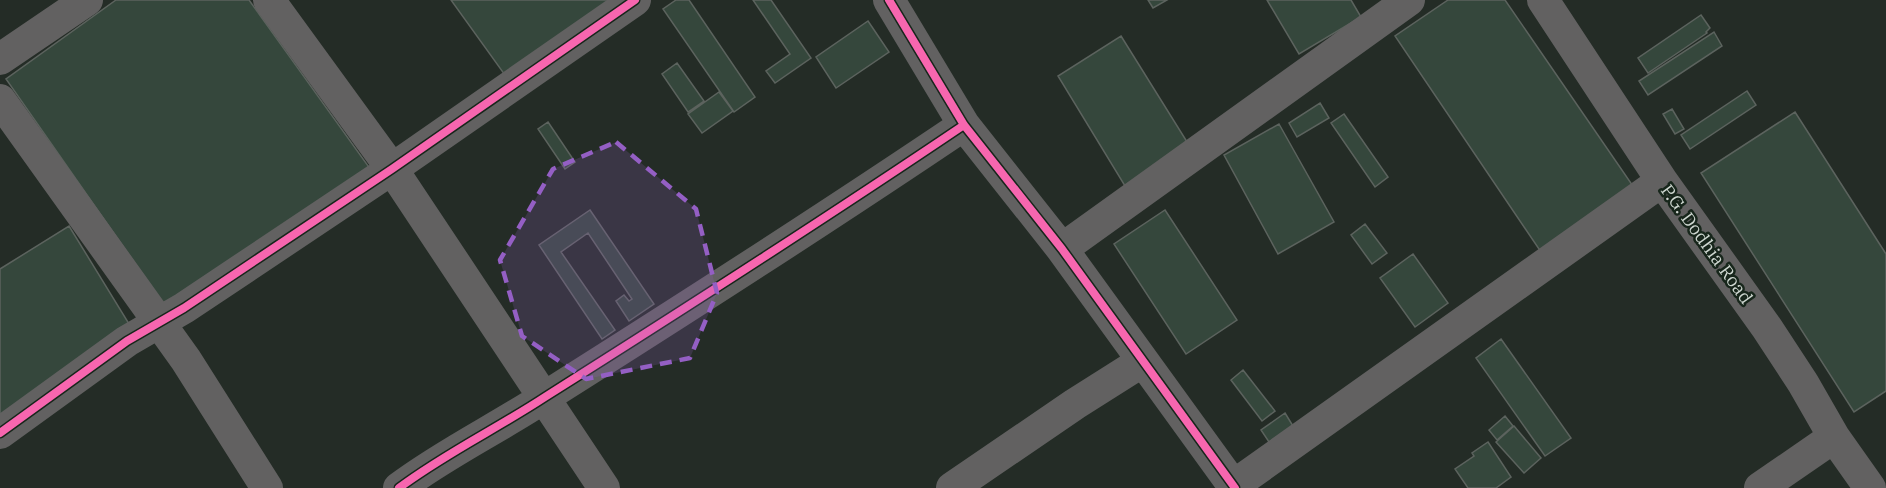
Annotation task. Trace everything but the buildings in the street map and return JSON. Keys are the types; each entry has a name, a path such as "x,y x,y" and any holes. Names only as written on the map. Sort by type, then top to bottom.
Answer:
{"street":[{"path":"0,59 87,0"},
{"path":"269,0 392,169 604,488"},
{"path":"0,433 127,341 160,323 392,169 635,0"},
{"path":"1062,249 1409,0"},
{"name":"P.G. Dodhia Road","path":"1543,0 1662,181 1767,328 1803,383 1834,437 1870,488"},
{"path":"894,2 964,125 1062,249 1234,487 1662,181"},
{"path":"0,100 186,360 267,488"},
{"path":"399,488 543,399 835,212 964,125"},
{"path":"952,488 1075,404 1143,361"},
{"path":"1760,488 1834,437"}],"highlighted area":[{"path":"616,142 696,209 717,293 690,358 586,379 522,336 500,260 553,169"}],"cycle path":[{"path":"0,433 127,341 184,308 392,169 635,0"},
{"path":"889,0 964,125 1062,249 1235,488"},
{"path":"399,488 703,296 964,125"}]}
